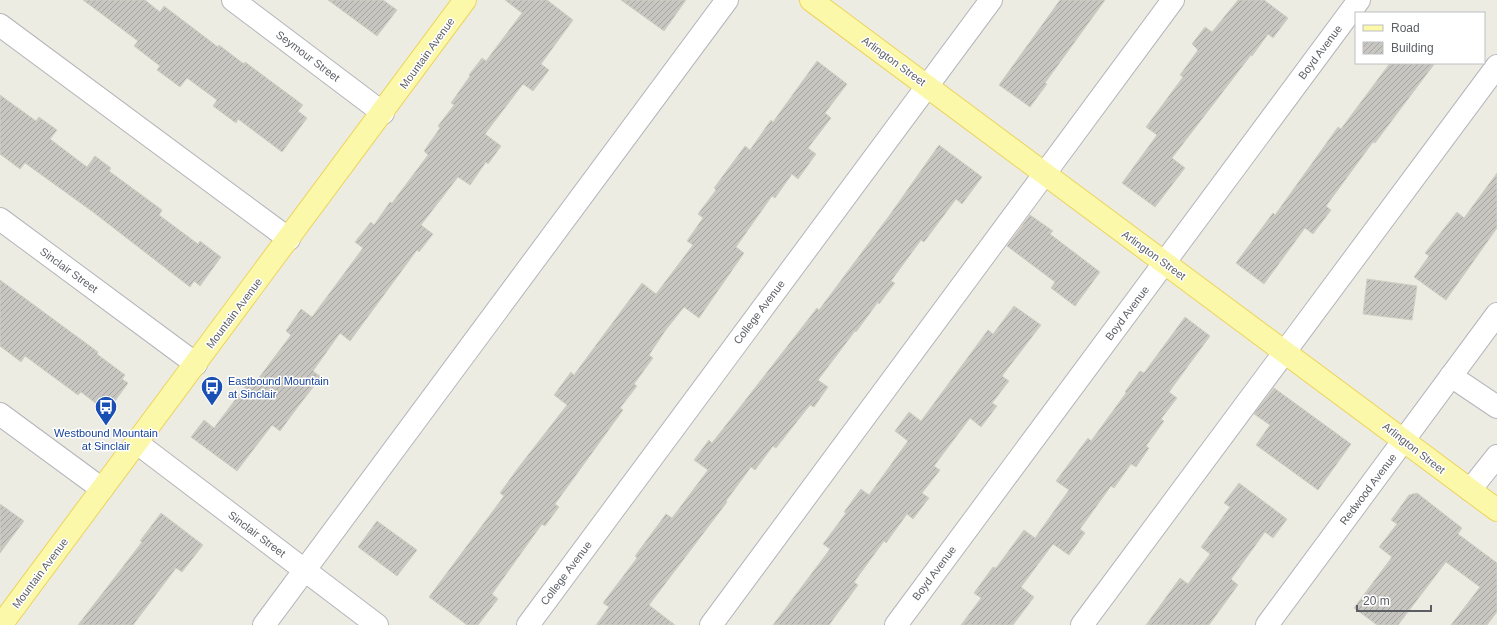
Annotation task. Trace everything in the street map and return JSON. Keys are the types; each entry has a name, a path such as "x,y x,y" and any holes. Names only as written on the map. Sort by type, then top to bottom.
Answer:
{"main road":[{"name":"Mountain Avenue","path":"3,616 137,443 383,113 465,0"},
{"name":"Arlington Street","path":"811,0 927,85 1043,174 1165,262 1497,510"}],"street":[{"name":"Seymour Street","path":"232,0 383,113"},
{"path":"264,625 727,0"},
{"name":"College Avenue","path":"528,625 991,0"},
{"path":"711,625 1173,0"},
{"name":"Boyd Avenue","path":"896,625 1358,0"},
{"path":"0,25 289,239"},
{"path":"1082,625 1497,66"},
{"name":"Sinclair Street","path":"0,219 196,364"},
{"name":"Redwood Avenue","path":"1267,625 1497,314"},
{"path":"1451,376 1497,407"},
{"path":"0,414 102,489"},
{"name":"Sinclair Street","path":"137,443 377,625"},
{"path":"1470,490 1497,456"}],"building":[{"path":"83,0 145,0 160,12 164,6 218,47 219,45 244,64 245,62 303,105 298,111 307,118 282,152 238,119 236,123 213,106 217,100 187,78 180,87 157,70 160,66 134,46 138,41"},
{"path":"328,0 383,0 397,10 377,36"},
{"path":"505,0 547,0 573,20 541,64 549,70 533,91 523,84 485,134 501,146 488,164 486,162 470,185 458,177 421,225 433,234 419,252 417,250 350,341 340,333 313,371 321,377 280,431 272,425 237,471 191,437 204,420 214,428 250,380 255,383 291,335 286,331 301,309 312,317 363,248 355,242 371,222 374,225 390,202 392,203 428,155 424,151 440,128 438,126 454,105 451,103 470,76 469,75 482,58 486,61 522,13"},
{"path":"621,0 686,0 664,31"},
{"path":"1060,0 1105,0 1045,83 1047,84 1030,107 999,85"},
{"path":"1238,0 1264,0 1288,18 1273,38 1268,34 1172,158 1185,168 1155,207 1122,183 1157,135 1146,127 1183,77 1180,75 1198,50 1192,44 1205,27 1212,32"},
{"path":"817,61 847,84 825,113 831,118 808,148 816,154 798,179 792,174 775,198 772,196 736,247 744,253 699,318 684,307 665,331 649,355 653,358 634,384 637,386 620,408 623,410 555,504 559,507 545,526 542,524 492,594 498,599 478,625 467,625 429,597 504,496 500,493 567,405 554,395 571,372 574,375 642,283 656,294 693,245 687,241 703,218 698,214 716,190 714,188 745,146 750,150 771,120 773,122"},
{"path":"1389,64 1434,64 1375,143 1373,142 1326,206 1331,210 1313,234 1305,228 1264,284 1236,263 1273,213 1275,215 1338,127 1341,129"},
{"path":"0,95 36,121 39,117 57,130 50,139 87,167 95,156 111,168 109,171 162,210 159,215 198,244 200,241 221,257 200,286 194,281 190,287 93,212 25,163 20,169 0,154"},
{"path":"939,145 982,177 962,204 956,199 924,242 921,240 891,281 895,283 879,304 878,302 818,380 828,387 814,407 810,405 776,448 773,446 755,470 751,467 726,501 727,502 649,605 675,625 596,625 609,607 603,603 637,558 635,556 666,514 672,518 708,470 694,460 709,440 712,443 817,308 819,310 889,216"},
{"path":"1497,173 1497,228 1446,300 1414,277 1429,256 1425,253 1457,212 1464,218"},
{"path":"1030,215 1053,231 1050,234 1100,272 1075,306 1051,288 1055,282 1007,246"},
{"path":"1367,279 1417,286 1412,320 1363,314"},
{"path":"0,280 98,352 97,354 125,375 122,379 128,383 107,412 81,392 78,395 25,356 21,362 0,346"},
{"path":"1014,306 1041,325 1002,376 1009,381 992,403 997,406 981,427 970,418 934,466 940,470 922,493 929,498 913,519 907,514 886,543 884,541 854,582 858,585 829,625 773,625 830,549 823,544 846,513 844,512 861,489 869,495 908,441 895,431 909,412 921,421 988,330 993,334"},
{"path":"1185,317 1210,336 1169,392 1177,398 1161,419 1164,421 1146,446 1149,448 1136,467 1131,464 1114,488 1111,486 1080,529 1085,533 1069,555 1053,544 1021,587 1034,597 1013,625 961,625 981,598 974,593 993,567 996,568 1024,530 1035,538 1069,490 1056,481 1088,438 1091,441 1140,371 1144,373"},
{"path":"1274,388 1351,444 1318,490 1256,445 1270,425 1254,414"},
{"path":"1239,483 1287,519 1273,538 1265,532 1231,579 1238,585 1209,625 1146,625 1180,578 1188,584 1210,554 1201,547 1230,507 1224,503"},
{"path":"1417,493 1462,528 1458,534 1497,563 1497,612 1487,625 1451,625 1480,587 1446,562 1398,625 1377,625 1354,608 1392,557 1379,547 1397,524 1391,520 1409,495"},
{"path":"0,504 24,521 0,553"},
{"path":"161,513 203,545 182,572 176,568 133,625 78,625 142,542 140,541"},
{"path":"377,521 417,550 397,576 358,547"}],"place":[{"name":"Eastbound Mountain at Sinclair","path":"212,406"},
{"name":"Westbound Mountain at Sinclair","path":"106,426"}]}
